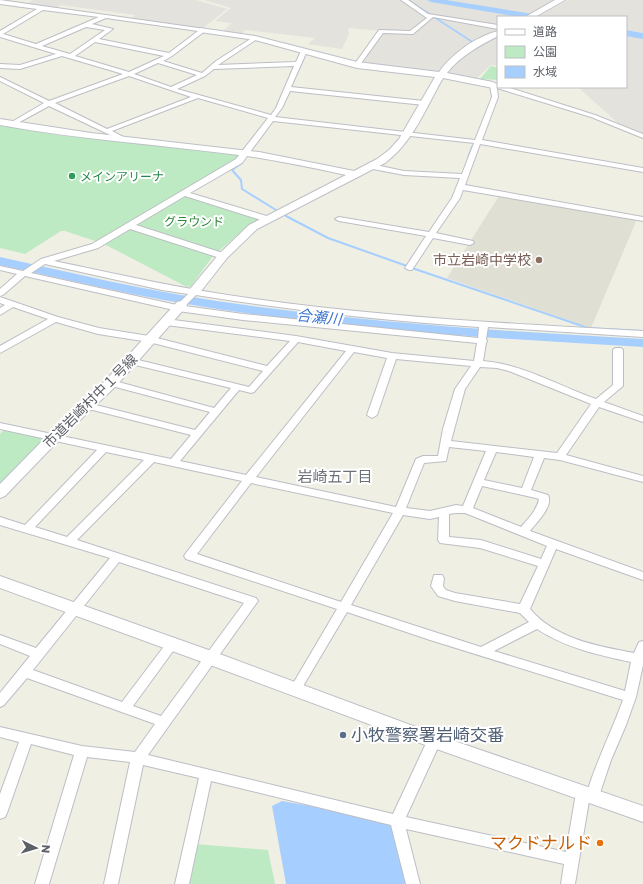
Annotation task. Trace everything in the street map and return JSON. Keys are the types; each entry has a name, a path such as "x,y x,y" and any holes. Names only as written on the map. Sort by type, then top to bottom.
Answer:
{"street":[{"path":"404,0 429,15 497,27"},
{"path":"530,16 560,0"},
{"path":"0,2 256,38 357,65 475,80 497,86 495,97 456,198 428,234 409,268"},
{"path":"0,34 42,8"},
{"path":"357,65 381,31 411,33 431,18 429,15"},
{"path":"36,46 105,17"},
{"path":"71,56 110,29 86,25"},
{"path":"12,124 49,103 129,74 170,56 203,30"},
{"path":"0,34 129,74 171,90 272,118 478,142 643,170"},
{"path":"180,307 223,256 244,234 267,219 371,166 394,152 407,134 447,67 461,54 497,34"},
{"path":"171,90 203,75 218,62 256,38"},
{"path":"95,40 170,56"},
{"path":"0,293 23,274 43,262 95,246 239,161 279,108 304,51"},
{"path":"0,66 20,67 61,54"},
{"path":"158,61 203,75"},
{"path":"213,67 299,64"},
{"path":"0,79 125,140"},
{"path":"503,88 593,116 643,136"},
{"path":"288,89 424,104"},
{"path":"107,131 196,97"},
{"path":"0,122 64,133 289,159 355,174"},
{"path":"371,166 404,173 464,176"},
{"path":"461,187 643,219"},
{"path":"185,194 267,219"},
{"path":"339,219 428,234 470,243"},
{"path":"130,226 223,256"},
{"path":"43,262 136,282 255,302 484,326 643,334"},
{"path":"2,270 180,307 243,317 483,340"},
{"path":"0,300 55,319 98,331 149,339 270,370"},
{"path":"0,312 12,304"},
{"name":"市道岩崎村中１号線","path":"0,493 54,437 88,406 180,307"},
{"path":"358,328 362,314"},
{"path":"0,350 55,319"},
{"path":"166,322 296,339 392,356 437,361 478,363 512,369 597,403 643,419"},
{"path":"295,690 400,511 420,462 422,459 428,458 442,459 460,389 478,363 483,340 484,326"},
{"path":"130,361 251,390 296,339"},
{"path":"352,349 292,426 276,443 190,556 344,608 630,697"},
{"path":"560,457 577,430 597,403 618,386 618,350"},
{"path":"372,415 392,356"},
{"path":"111,382 216,411"},
{"path":"173,463 237,387"},
{"path":"88,406 197,434"},
{"path":"0,426 400,511 430,515 456,509 467,510 553,544 643,576"},
{"path":"445,444 492,448 560,457 643,479"},
{"path":"26,530 104,448"},
{"path":"467,510 492,448"},
{"path":"526,492 540,454"},
{"path":"68,541 151,458"},
{"path":"479,482 544,497 545,499 538,512 523,532"},
{"path":"444,512 444,540 481,544 544,564"},
{"path":"0,521 26,530 68,541 116,558 252,601 138,758 110,884"},
{"path":"524,609 553,544"},
{"path":"0,702 116,558"},
{"path":"438,578 437,586 442,594 524,609 527,614 554,636 590,648 641,660"},
{"path":"0,582 211,658 434,741 643,814"},
{"path":"482,652 538,623"},
{"path":"0,639 40,654"},
{"path":"125,708 172,644"},
{"path":"568,884 572,859 587,795 620,725 641,660 643,645"},
{"path":"25,672 164,722"},
{"path":"0,732 82,751 138,758 397,820 572,859"},
{"path":"0,813 4,790 27,738"},
{"path":"413,884 397,820 434,741"},
{"path":"42,884 82,751"},
{"path":"182,884 206,775"}],"shaded area":[{"path":"33,0 196,0 227,9 202,29 131,19 135,15 61,5 55,8 25,5"},
{"path":"204,0 557,0 525,16 497,16 497,31 483,38 447,63 439,72 361,64 383,31 348,28 349,34 342,49 308,44 315,38 245,30 240,35 222,32 232,23 215,21 231,8"},
{"path":"568,0 643,0 643,33 627,30 627,16 539,16"},
{"path":"627,35 643,38 643,134 619,124 579,88 627,88"},
{"path":"497,37 497,66 491,65 477,78 452,75 448,73 463,57"},
{"name":"市立岩崎中学校","path":"499,196 637,219 591,328 447,278"}],"green space":[{"path":"491,66 497,68 497,80 480,79"},
{"path":"0,125 60,135 239,155 238,158 98,242 61,231 25,254 0,248"},
{"name":"グラウンド","path":"185,196 259,219 242,231 213,256 191,286 187,287 104,244"},
{"path":"4,430 44,438 44,440 0,485 0,434"},
{"path":"195,844 268,850 275,884 186,884"}],"water":[{"path":"282,801 397,821 413,884 286,884 272,806"}],"waterway":[{"path":"408,0 474,43"},
{"path":"431,0 527,16"},
{"path":"627,33 643,36"},
{"path":"472,148 474,143"},
{"path":"468,158 472,147"},
{"path":"242,163 232,170 241,180 242,189 276,210"},
{"path":"286,216 328,238 407,266"},
{"name":"合瀬川","path":"0,261 162,296 323,319 536,337 643,343"},
{"path":"412,268 588,328 643,331"}],"place":[{"name":"メインアリーナ","path":"72,176"},
{"name":"市立岩崎中学校","path":"539,260"},
{"name":"小牧警察署岩崎交番","path":"343,735"},
{"name":"マクドナルド","path":"600,843"}],"district":[{"name":"岩崎五丁目","path":"335,476"}]}
